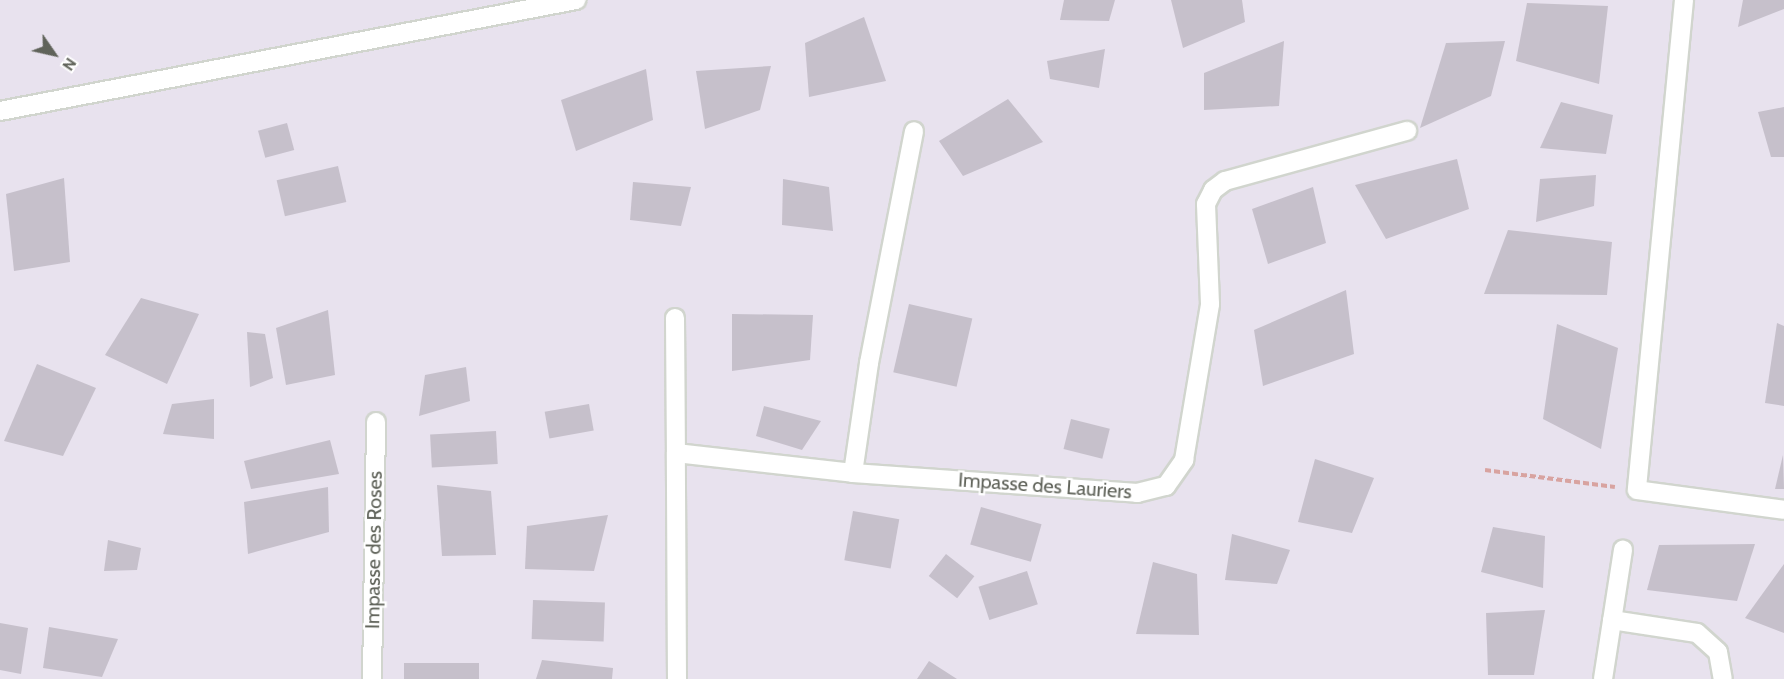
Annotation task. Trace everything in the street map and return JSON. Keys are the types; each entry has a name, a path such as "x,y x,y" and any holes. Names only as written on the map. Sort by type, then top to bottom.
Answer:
{"street":[{"path":"0,111 576,0"},
{"path":"1684,0 1637,490 1784,510"},
{"path":"853,473 869,363 914,131"},
{"name":"Impasse des Lauriers","path":"676,453 853,473 1137,493 1166,486 1184,460 1210,304 1206,204 1213,190 1225,181 1407,131"},
{"path":"675,318 677,679"},
{"name":"Impasse des Roses","path":"372,679 376,422"},
{"path":"1603,679 1623,550"},
{"path":"1612,620 1697,633 1718,652 1723,679"}],"path":[{"path":"1485,470 1637,490"}],"building":[{"path":"1064,0 1115,0 1109,21 1060,20"},
{"path":"1171,0 1242,0 1245,22 1183,48"},
{"path":"1743,0 1784,0 1784,9 1738,27"},
{"path":"1527,3 1608,6 1599,84 1516,61"},
{"path":"864,17 886,81 809,97 805,43"},
{"path":"1284,41 1279,106 1204,110 1204,73"},
{"path":"1505,41 1491,96 1420,128 1446,43"},
{"path":"1105,49 1099,88 1050,79 1047,61"},
{"path":"771,66 760,110 705,129 696,71"},
{"path":"646,69 653,120 576,151 561,100"},
{"path":"1008,99 1043,142 963,176 939,141"},
{"path":"1561,102 1613,115 1606,154 1540,148"},
{"path":"1784,107 1784,157 1771,157 1758,112"},
{"path":"287,123 294,150 265,158 258,131"},
{"path":"1457,159 1469,209 1386,239 1355,185"},
{"path":"338,166 346,202 285,216 277,180"},
{"path":"1596,175 1594,206 1536,222 1540,179"},
{"path":"64,178 70,262 14,271 6,194"},
{"path":"783,179 829,187 833,231 782,225"},
{"path":"633,182 691,187 681,226 630,220"},
{"path":"1313,187 1326,243 1268,264 1252,209"},
{"path":"1508,230 1612,242 1607,295 1484,294"},
{"path":"1346,290 1354,354 1263,386 1254,330"},
{"path":"141,298 199,314 167,384 105,355"},
{"path":"909,304 972,319 957,387 893,372"},
{"path":"328,310 335,375 286,385 276,328"},
{"path":"732,314 813,315 810,360 732,371"},
{"path":"1777,323 1784,326 1784,406 1765,403"},
{"path":"1557,324 1618,348 1601,449 1543,419"},
{"path":"247,332 265,334 273,378 250,387"},
{"path":"37,364 96,388 63,456 4,441"},
{"path":"466,367 470,401 419,416 425,375"},
{"path":"214,399 214,439 163,434 172,404"},
{"path":"589,404 594,431 549,438 545,412"},
{"path":"764,406 821,421 802,450 756,436"},
{"path":"1071,419 1110,429 1102,459 1064,449"},
{"path":"496,431 498,464 432,467 430,434"},
{"path":"330,440 339,474 251,489 244,461"},
{"path":"1783,455 1784,489 1775,489"},
{"path":"1315,459 1374,478 1352,533 1298,522"},
{"path":"437,485 491,491 496,555 442,556"},
{"path":"328,487 329,532 248,554 244,502"},
{"path":"981,507 1042,524 1031,562 970,544"},
{"path":"853,511 899,519 891,568 844,560"},
{"path":"608,515 594,571 525,569 527,526"},
{"path":"1493,527 1545,536 1543,588 1481,572"},
{"path":"1232,534 1290,550 1277,584 1225,580"},
{"path":"108,540 141,548 137,570 104,571"},
{"path":"1755,544 1737,601 1647,590 1659,545"},
{"path":"946,554 974,576 957,598 929,576"},
{"path":"1153,562 1197,574 1199,635 1136,634"},
{"path":"1784,564 1784,633 1745,618"},
{"path":"1027,571 1038,604 989,620 978,587"},
{"path":"533,600 605,603 604,641 532,639"},
{"path":"1545,610 1534,675 1488,675 1486,613"},
{"path":"0,623 28,628 21,674 0,670"},
{"path":"49,627 118,639 102,677 43,668"},
{"path":"542,660 613,668 612,679 536,679"},
{"path":"929,661 957,679 917,679"},
{"path":"404,663 479,663 479,679 404,679"}]}
